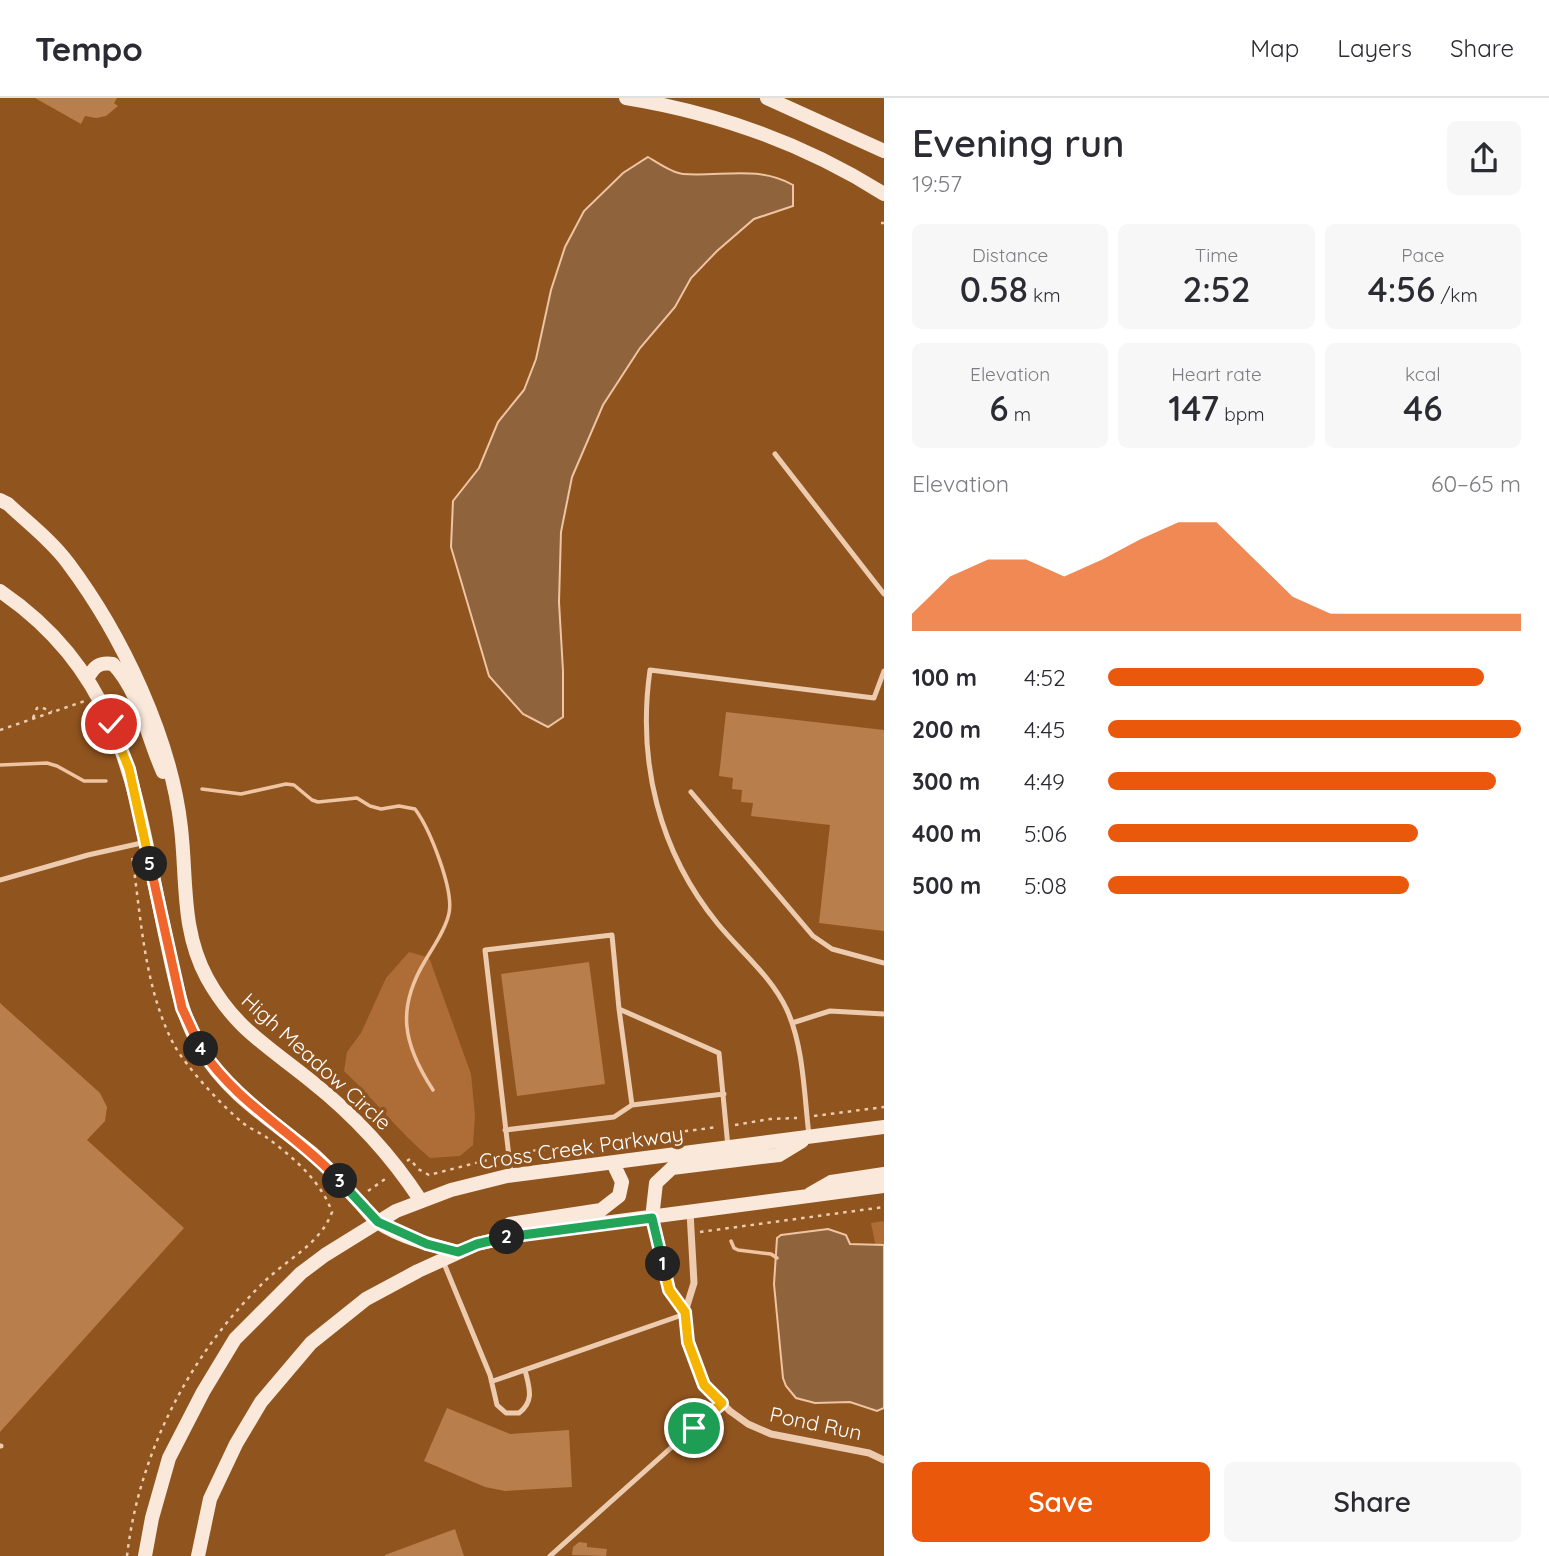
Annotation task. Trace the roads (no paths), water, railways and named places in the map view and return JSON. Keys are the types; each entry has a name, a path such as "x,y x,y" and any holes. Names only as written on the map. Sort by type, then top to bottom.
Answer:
{"street":[{"path":"626,98 710,116 766,135 820,158 884,194"},
{"path":"767,98 884,151"},
{"name":"High Meadow Circle","path":"3,502 49,541 68,563 101,614 141,688 167,761 176,798 189,931 205,974 217,996 229,1013 251,1035 311,1080 350,1116 393,1160 421,1201"},
{"path":"0,591 53,635 87,679 122,748 146,842 182,1008 202,1050 216,1071 242,1099 314,1155 378,1222 427,1244 458,1252"},
{"path":"87,679 93,667 99,664 113,664 121,672 176,798"},
{"name":"Cross Creek Parkway","path":"145,1556 152,1518 169,1458 203,1392 235,1339 301,1273 396,1210 451,1190 512,1175 884,1127"},
{"path":"652,1218 656,1183 672,1168 779,1155 810,1137"},
{"path":"497,1239 510,1224 601,1210 620,1196 622,1182 612,1163"},
{"path":"803,1198 831,1182 884,1174"},
{"path":"198,1556 210,1499 236,1444 261,1402 311,1343 366,1299 458,1252 497,1239 884,1186"},
{"name":"Pond Run","path":"690,1212 694,1283 685,1313 688,1342 704,1385 748,1424 771,1434 869,1453 884,1460"},
{"name":"Pond Run","path":"652,1218 669,1290 685,1313"}],"lane":[{"path":"775,454 884,594"},
{"path":"810,1137 792,1023 778,994 698,899 675,858 663,829 651,784 646,743 646,700 650,670 874,698 881,688 884,671"},
{"path":"691,792 813,936 832,949 884,963"},
{"path":"0,880 146,842"},
{"path":"512,1175 485,950 612,935 632,1105"},
{"path":"620,1009 719,1053 728,1147"},
{"path":"792,1023 830,1011 884,1014"},
{"path":"505,1130 614,1117 632,1105 724,1094"},
{"path":"443,1259 492,1381 497,1405 506,1413 519,1413 529,1402 531,1394 525,1370"},
{"path":"492,1381 685,1313"},
{"path":"550,1556 722,1403"}],"waterway":[{"path":"0,765 47,763 84,781 106,781"},
{"path":"202,789 241,794 286,784 294,785 318,802 357,798 381,809 399,806 415,809 439,860 450,903 445,925 416,978 407,1011 410,1042 433,1090"},
{"path":"731,1241 738,1250 771,1254 777,1258"}]}
